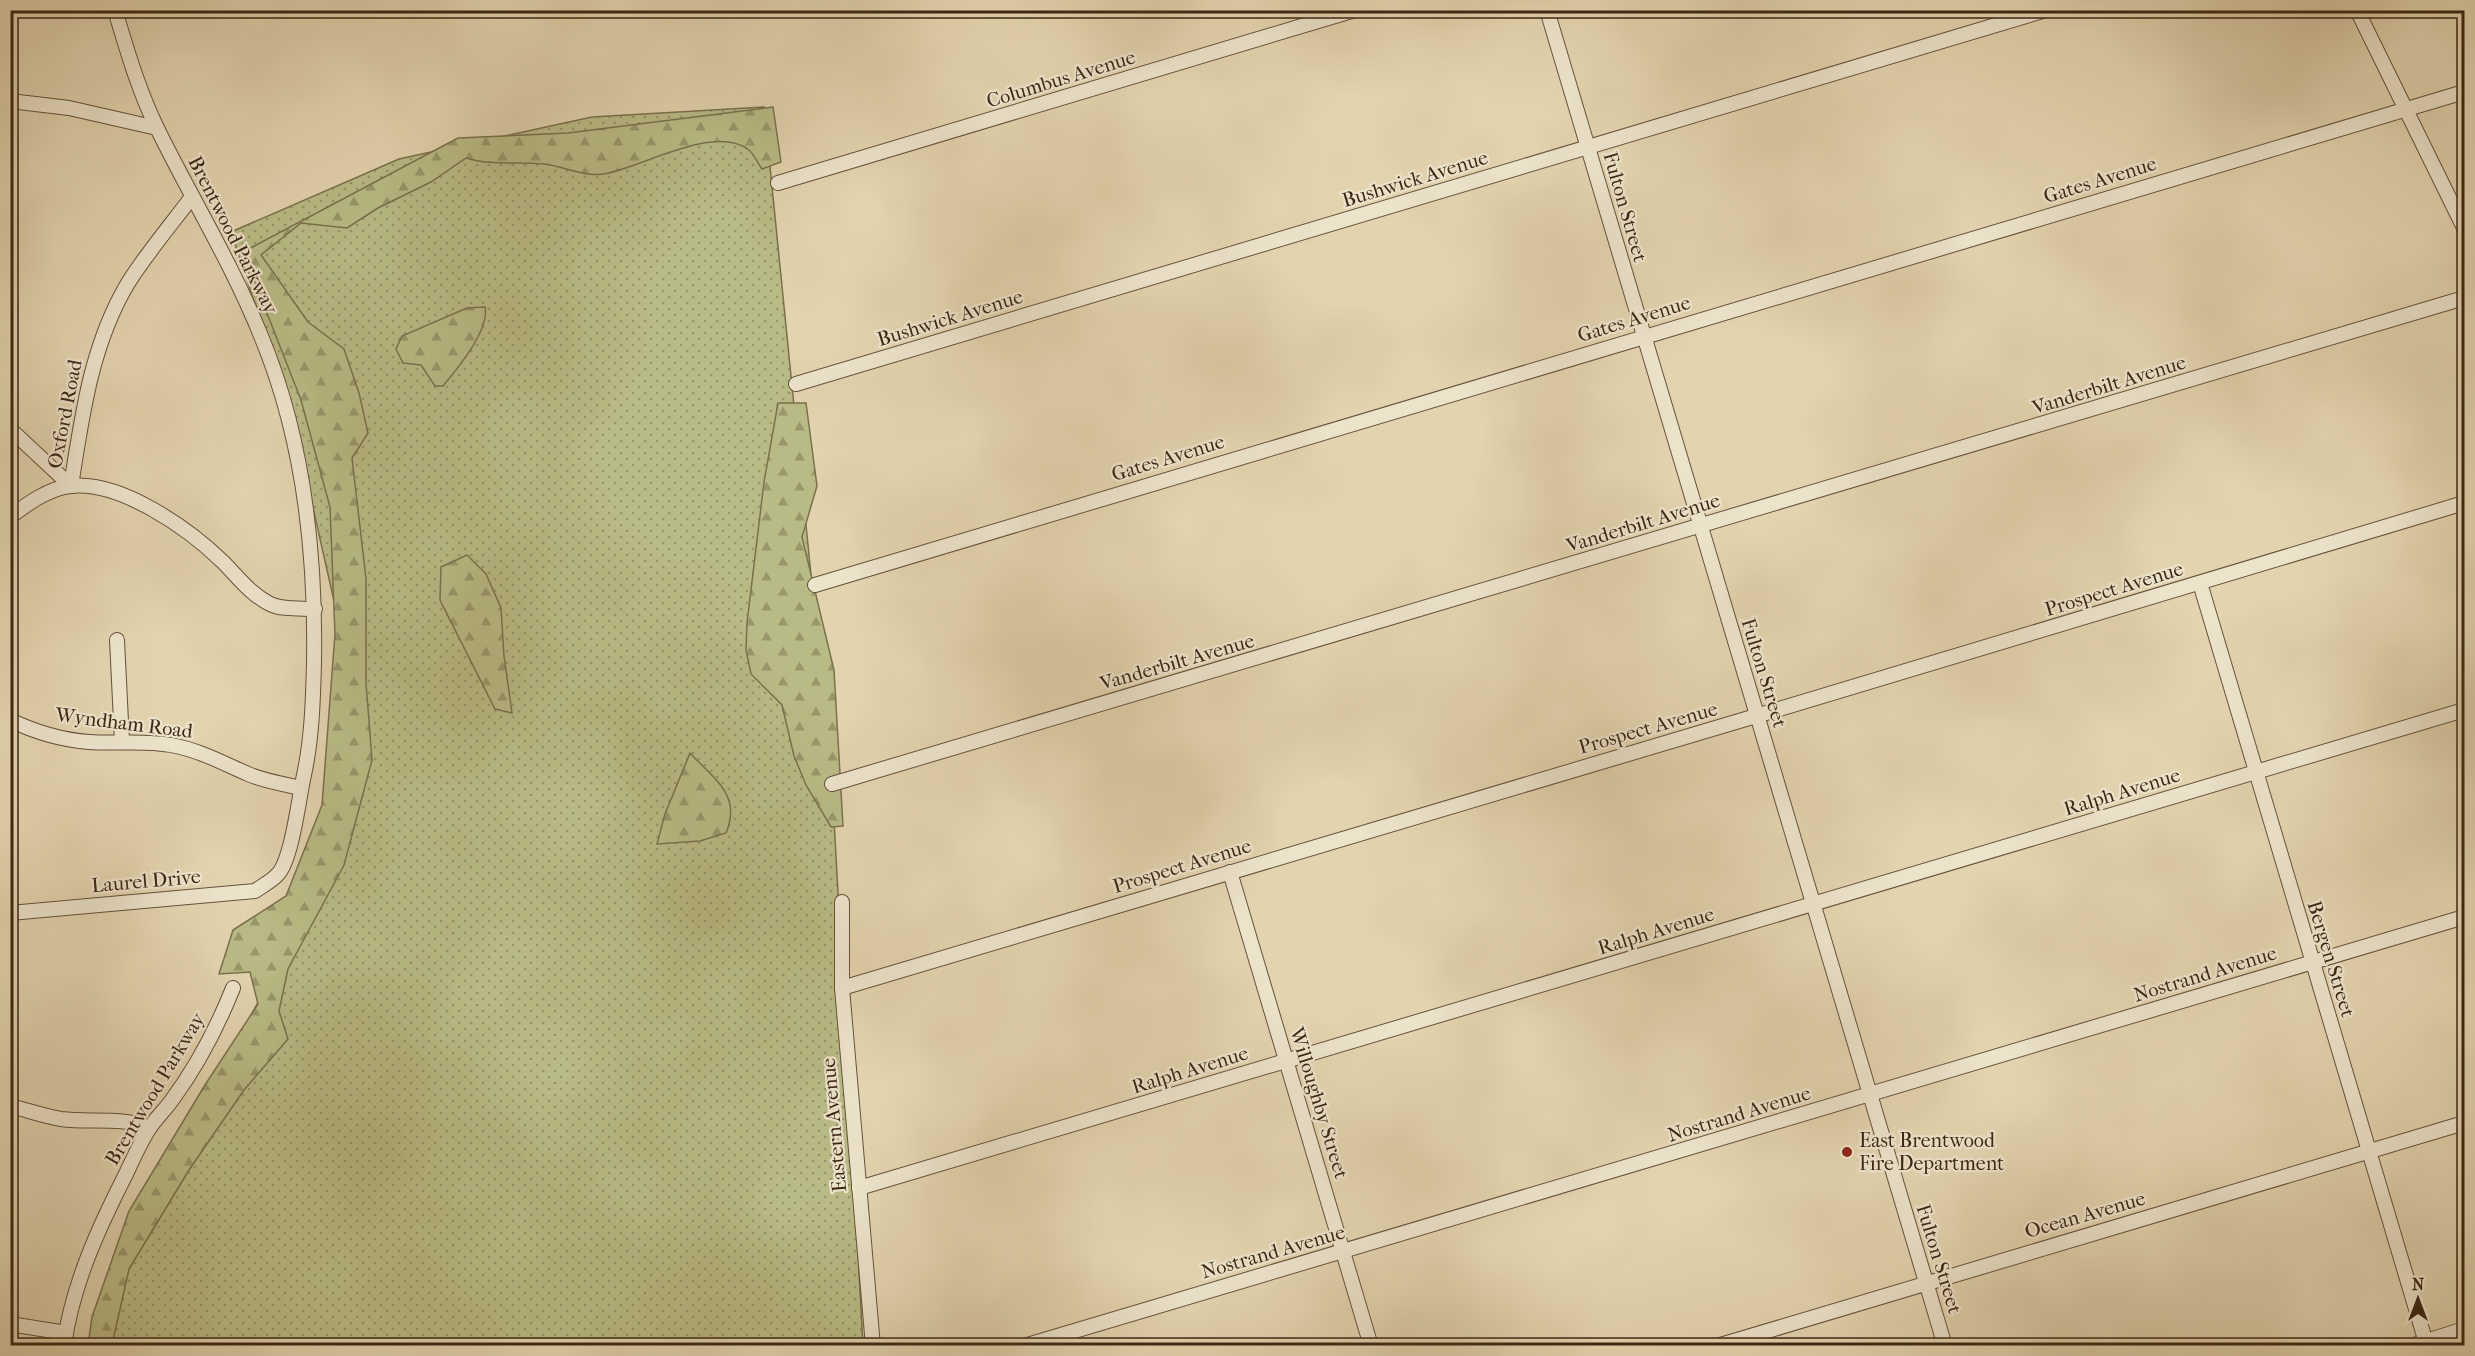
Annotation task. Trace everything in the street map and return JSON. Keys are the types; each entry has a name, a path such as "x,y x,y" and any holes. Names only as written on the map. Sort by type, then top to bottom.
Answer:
{"street":[{"name":"Brentwood Parkway","path":"115,10 129,57 157,128 192,198 229,263 262,337 276,377 303,482 315,609 313,707 307,760 291,842 279,874"},
{"name":"Columbus Avenue","path":"778,183 1355,10"},
{"name":"Fulton Street","path":"1547,10 1945,1346"},
{"name":"Bushwick Avenue","path":"796,384 2046,10"},
{"path":"2356,10 2464,228"},
{"name":"Gates Avenue","path":"815,585 2464,92"},
{"path":"10,101 69,108 157,128"},
{"name":"Oxford Road","path":"71,486 85,399 109,322 127,285 147,255 192,198"},
{"name":"Vanderbilt Avenue","path":"832,784 2464,298"},
{"path":"10,429 71,486"},
{"path":"10,517 50,492 71,486 115,493 154,510 193,536 222,561 250,591 272,605 315,609"},
{"name":"Prospect Avenue","path":"842,988 2464,503"},
{"name":"Bergen Street","path":"2200,583 2368,1152 2427,1343"},
{"path":"117,640 122,742"},
{"name":"Ralph Avenue","path":"859,1188 2464,710"},
{"name":"Wyndham Road","path":"10,720 57,737 89,742 150,742 173,745 199,752 250,775 301,788"},
{"name":"Willoughby Street","path":"1230,872 1371,1346"},
{"name":"Laurel Drive","path":"10,913 255,891 279,874"},
{"name":"Eastern Avenue","path":"843,902 842,988 873,1346"},
{"name":"Nostrand Avenue","path":"1024,1346 2464,917"},
{"name":"Brentwood Parkway","path":"65,1339 88,1256 113,1198 149,1128 172,1101 219,1023 233,988"},
{"path":"10,1106 60,1119 122,1120 149,1128"},
{"name":"Ocean Avenue","path":"1717,1346 2464,1123"},
{"path":"10,1324 65,1339"},
{"path":"2411,1346 2427,1343 2464,1329"}],"green space":[{"path":"764,107 832,784 863,1345 93,1346 112,1276 273,974 326,808 341,632 293,419 231,232 399,159 592,117"},
{"path":"773,107 781,162 762,169 749,150 734,143 716,142 697,144 596,175 544,164 485,162 466,158 431,182 378,208 347,228 301,223 261,255 308,322 344,349 359,393 368,433 352,458 366,579 366,683 372,760 344,865 288,969 279,1011 288,1039 244,1090 189,1170 129,1269 112,1345 88,1345 92,1317 129,1211 205,1085 258,1004 250,972 219,974 233,930 286,896 322,805 335,634 330,507 301,400 243,252 458,138 568,133"},
{"path":"485,307 483,327 478,338 443,386 435,386 421,365 403,363 396,349 402,336 467,308"},
{"path":"778,403 806,403 817,486 802,537 834,670 843,826 831,827 806,785 794,756 782,705 751,674 746,650 747,623 764,482"},
{"path":"467,555 486,574 501,608 504,656 512,713 495,709 440,600 441,567"},
{"path":"690,753 723,788 728,798 730,820 726,833 700,841 657,844 665,814"}],"place":[{"name":"East Brentwood Fire Department","path":"1847,1152"}]}
